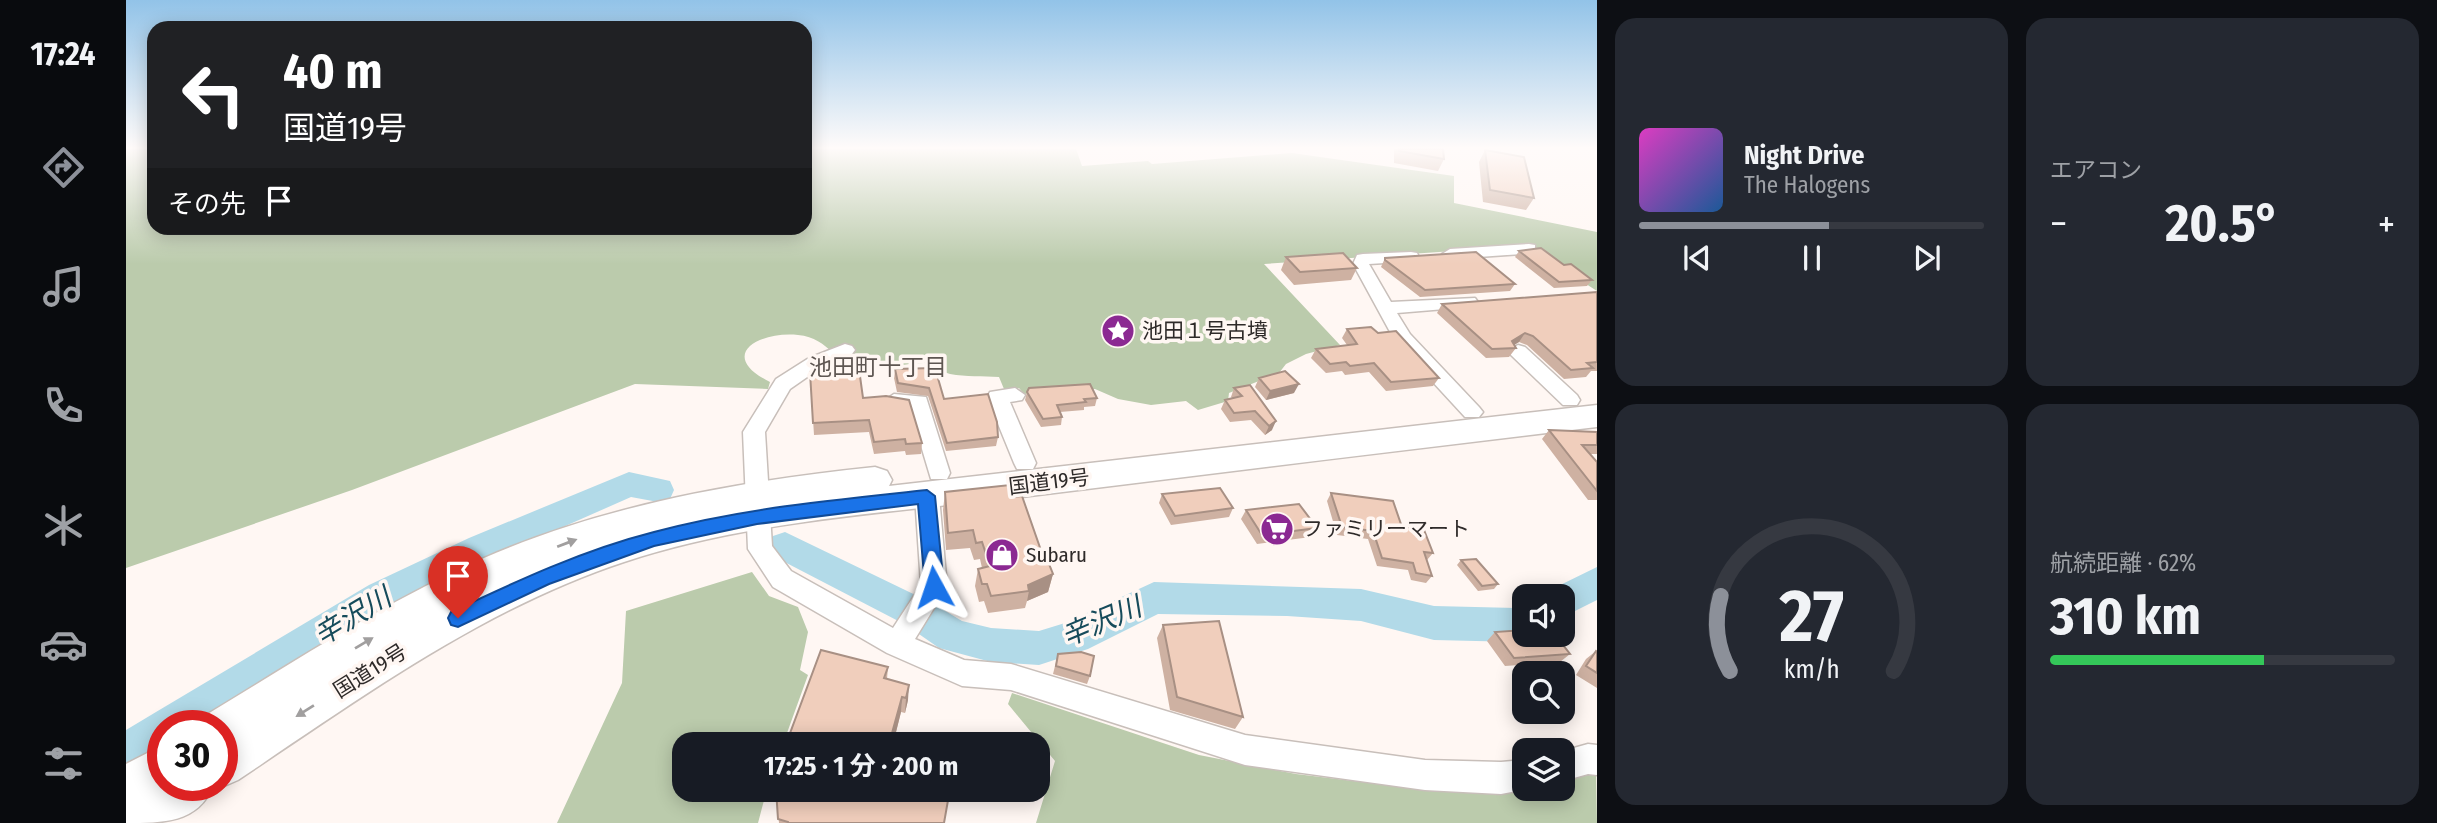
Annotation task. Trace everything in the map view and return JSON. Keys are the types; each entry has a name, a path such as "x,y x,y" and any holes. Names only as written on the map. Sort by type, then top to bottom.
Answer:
{"highway":[{"name":"国道19号","path":"933,485 1025,463 1472,412 1588,404"},
{"name":"国道19号","path":"238,720 427,606 498,570 591,533 678,508 756,505 933,485 1588,404"},
{"name":"国道19号","path":"238,754 420,640 520,587 588,559 756,505"}],"street":[{"path":"1472,412 1402,337 1361,264 1363,259 1529,249"},
{"path":"1386,308 1491,301"},
{"path":"845,350 792,375 776,391 754,432 760,549 782,579 902,636 962,673 1011,677 1245,750 1425,775 1512,777"},
{"path":"1518,351 1588,404"},
{"path":"1015,395 997,397 1025,463"},
{"path":"894,401 919,402 933,485 934,587 902,636"},
{"path":"1575,763 1597,760"}],"green space":[{"path":"126,187 147,187 147,235 812,235 812,187 1454,187 1454,203 1597,232 1597,291 1527,246 1264,264 1340,345 1306,354 1286,364 1279,373 1229,393 1228,401 1198,410 1186,401 1151,405 1118,399 1095,389 1024,394 1019,388 1004,389 999,377 950,374 927,363 862,369 845,363 809,337 783,335 758,341 749,347 745,354 746,363 754,372 770,382 768,389 635,384 352,490 126,568"},
{"path":"752,572 769,596 798,607 808,632 800,670 808,675 787,732 672,732 672,802 764,802 758,823 557,823 622,683 626,611"},
{"path":"1012,693 1199,755 1296,774 1445,792 1512,790 1512,801 1575,801 1575,775 1596,769 1597,823 1036,823 1042,802 1050,802 1050,777 1055,761 1050,755 1050,732 1031,732 1008,704"}],"building":[{"path":"1490,187 1531,187 1534,198 1490,190"},
{"path":"1541,248 1564,265 1571,264 1592,280 1559,282 1519,251"},
{"path":"1476,252 1515,284 1425,290 1385,260 1385,258"},
{"path":"1343,253 1357,268 1300,272 1286,257"},
{"path":"1597,292 1597,362 1587,363 1593,368 1571,370 1533,336 1525,333 1512,341 1516,348 1492,349 1442,304"},
{"path":"1371,327 1378,333 1396,331 1439,378 1391,382 1374,363 1350,366 1346,362 1330,364 1316,349 1357,344 1347,329"},
{"path":"935,368 944,399 988,394 997,422 998,437 947,443 929,388 898,383 895,369"},
{"path":"859,369 863,398 886,396 909,400 922,443 906,444 905,439 874,442 869,420 813,423 810,372"},
{"path":"1285,371 1299,384 1270,391 1259,378"},
{"path":"1090,384 1097,398 1057,405 1062,417 1043,419 1027,392 1029,388"},
{"path":"1250,385 1276,421 1269,426 1255,411 1234,413 1225,400 1242,396 1234,388"},
{"path":"1549,430 1597,432 1597,445 1582,445 1597,462 1597,491"},
{"name":"Subaru","path":"1010,485 1015,497 1022,496 1044,559 1047,559 1053,574 1028,585 1029,591 991,596 987,584 982,584 978,569 990,566 982,542 976,543 973,530 948,533 945,492"},
{"path":"1220,488 1233,508 1175,516 1162,494"},
{"path":"1331,493 1393,501 1402,527 1424,530 1433,553 1424,552 1432,576 1416,573 1413,563 1382,558 1373,531 1342,527"},
{"path":"1299,504 1317,528 1262,535 1246,510"},
{"path":"1476,559 1498,584 1482,586 1461,560"},
{"path":"1219,621 1243,717 1177,697 1163,625"},
{"path":"1512,631 1512,647 1564,647 1570,654 1514,658 1495,632"},
{"path":"821,650 888,667 884,678 909,685 906,698 902,697 892,732 790,732"},
{"path":"1081,652 1094,656 1090,676 1056,666 1058,654"},
{"path":"1597,652 1597,673 1586,666"},
{"path":"777,802 948,802 944,823 788,823 778,819"}],"waterway":[{"name":"辛沢川","path":"197,710 382,596 481,548 629,484 658,490"},
{"name":"辛沢川","path":"785,546 919,614 953,636 991,645 1039,648 1074,637 1154,598 1287,600 1361,605 1434,623 1512,625"},
{"name":"辛沢川","path":"1575,594 1597,582"},
{"name":"辛沢川","path":"126,754 147,742"}],"place":[{"name":"池田１号古墳","path":"1118,331"},
{"name":"ファミリーマート","path":"1277,529"},
{"name":"Subaru","path":"1002,555"}],"district":[{"name":"池田町十丁目","path":"878,367"}],"route":[{"path":"458,618 520,587 588,559 653,539 757,517 927,496 934,587"}]}
